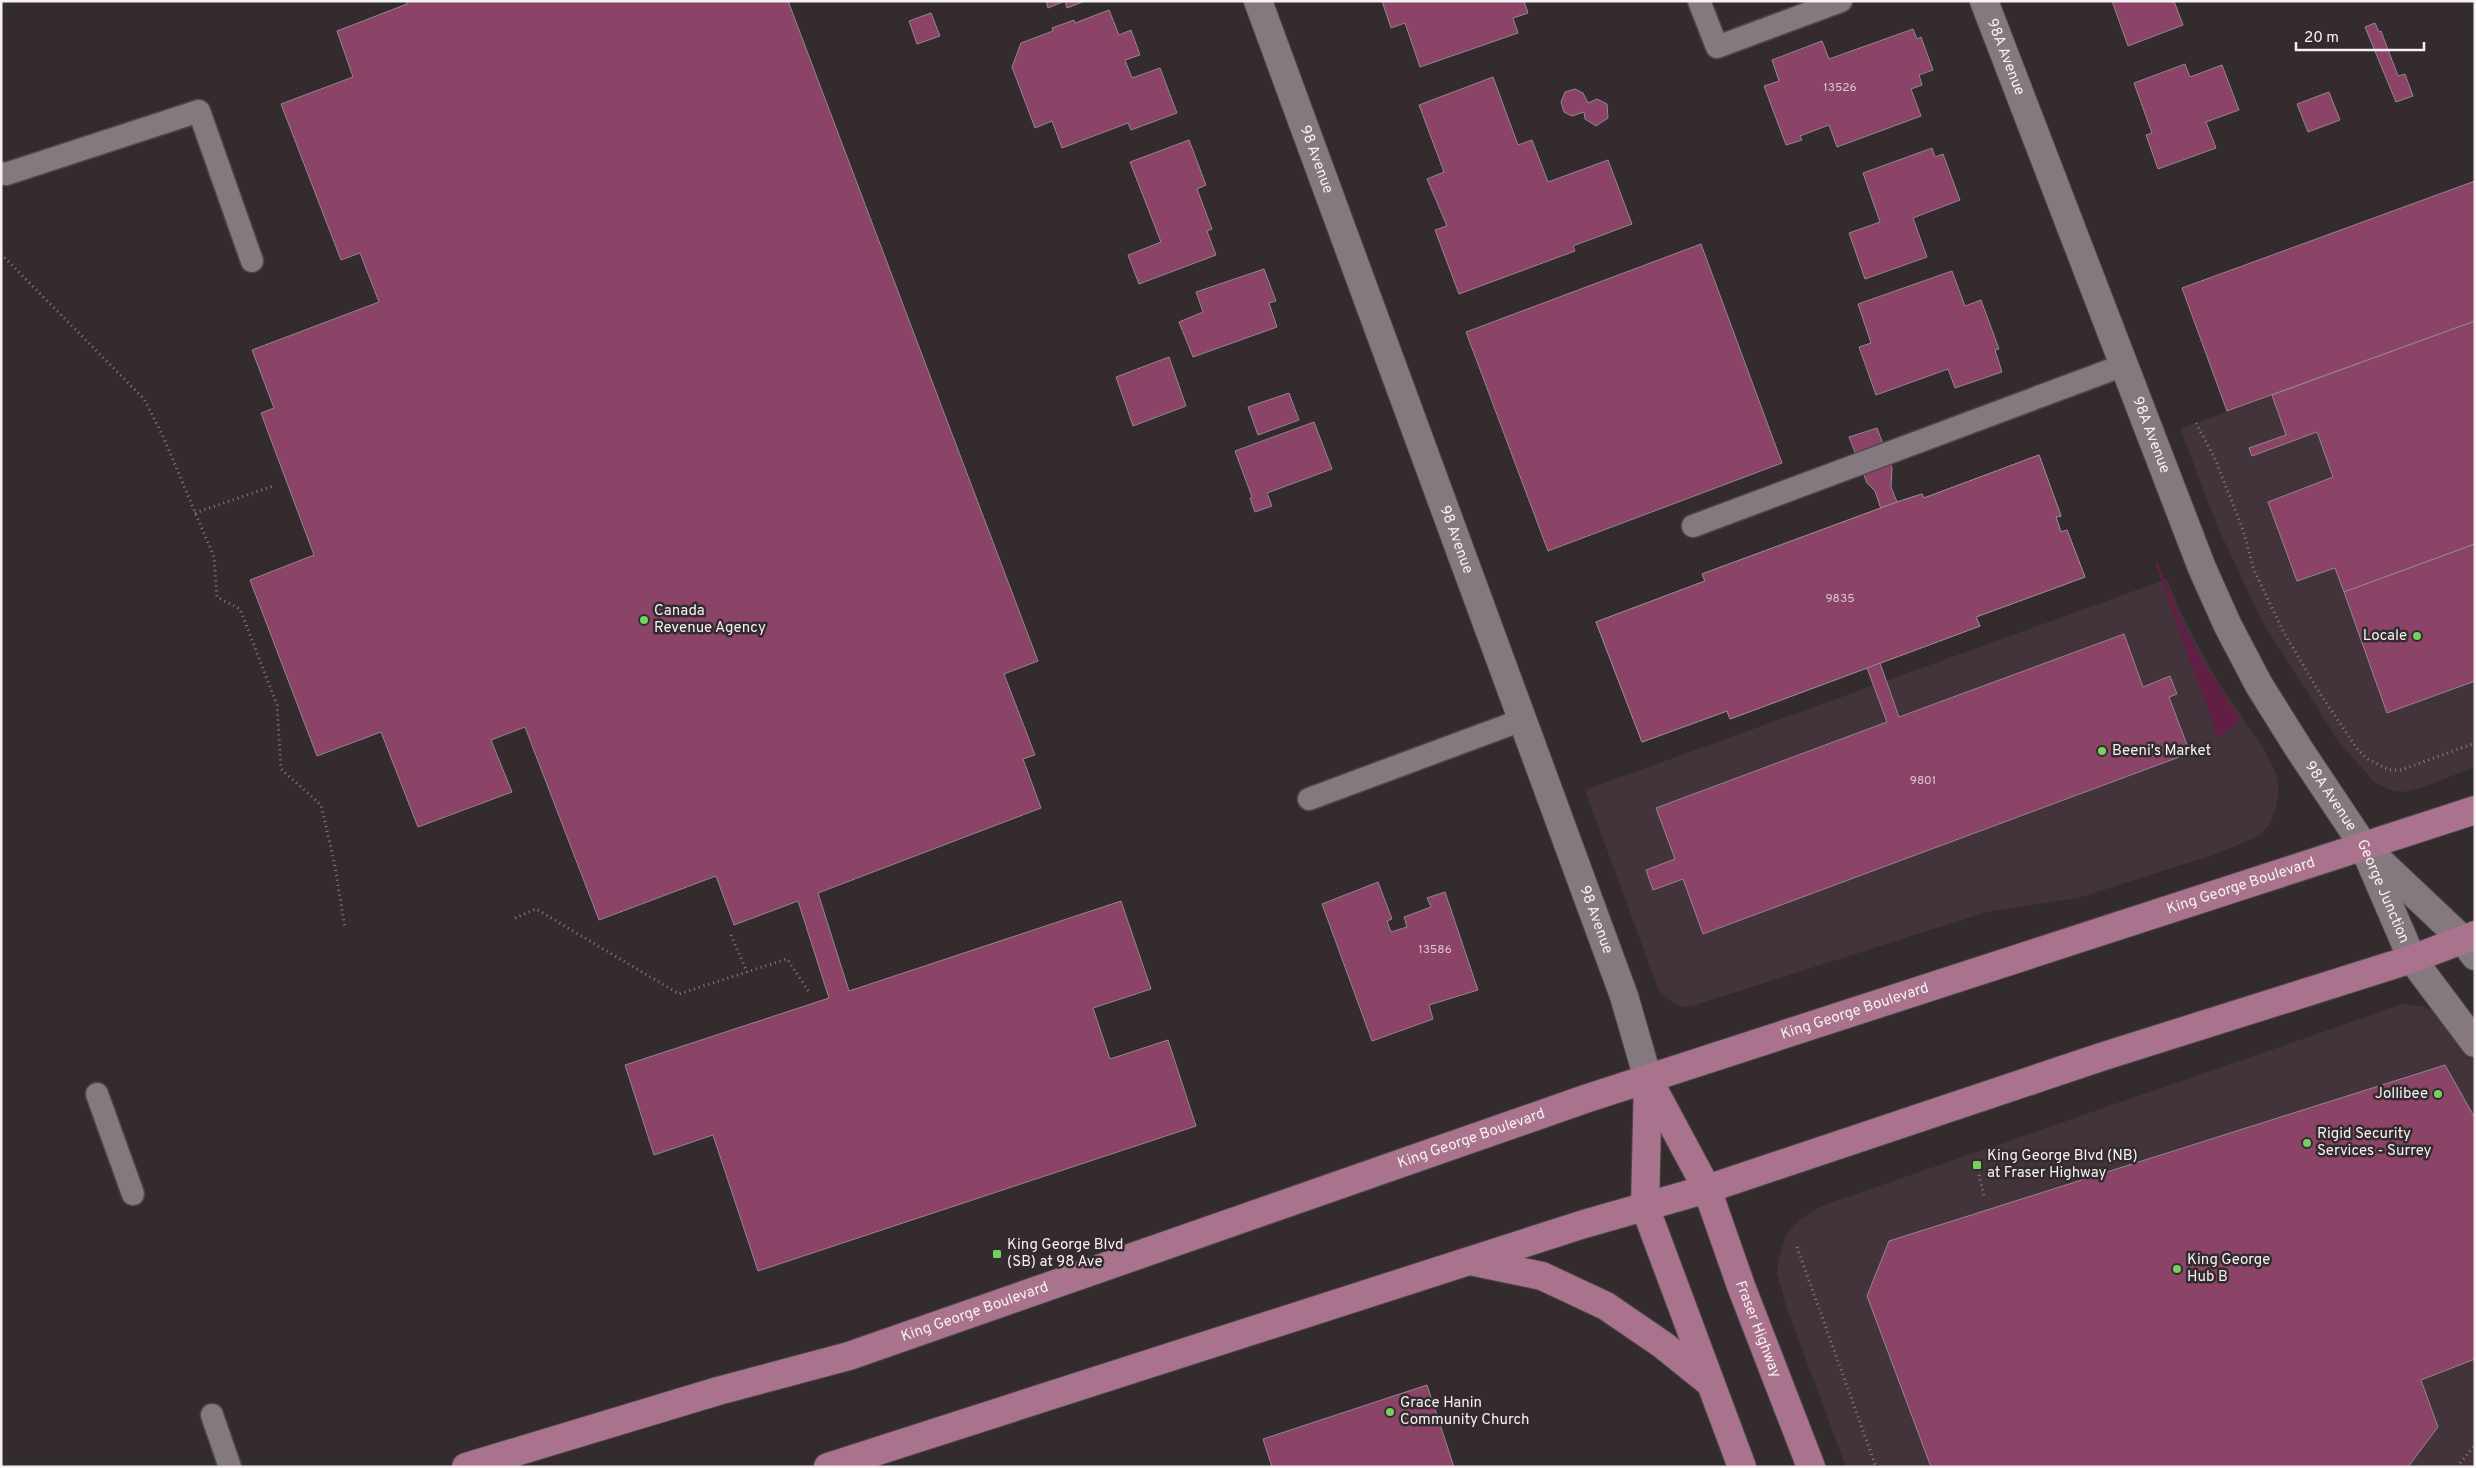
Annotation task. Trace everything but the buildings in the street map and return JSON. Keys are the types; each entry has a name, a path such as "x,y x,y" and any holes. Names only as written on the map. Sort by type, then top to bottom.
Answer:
{"main road":[{"name":"King George Boulevard","path":"466,1467 718,1391 849,1356 1566,1105 2475,810"},
{"path":"828,1467 1469,1261 1707,1189 2101,1057 2412,959 2471,944"},
{"name":"Fraser Highway","path":"1648,1079 1707,1189 1744,1295 1811,1467"},
{"path":"1648,1079 1646,1207 1742,1467"},
{"path":"1469,1261 1542,1276 1606,1306 1664,1345 1710,1383"}],"street":[{"name":"98 Avenue","path":"1258,1 1624,996 1648,1079"},
{"name":"98A Avenue","path":"1984,1 2202,568 2228,626 2259,685 2286,729 2363,845"},
{"name":"George Junction","path":"2363,845 2471,944"},
{"name":"George Junction","path":"2363,845 2412,959 2475,1043"}],"lane":[{"path":"1699,1 1717,47 1841,1"},
{"path":"1,173 6,174 199,111 252,261"},
{"path":"1693,526 2124,365"},
{"path":"1309,800 1522,720"},
{"path":"97,1094 133,1194"},
{"path":"212,1415 230,1467"}],"path":[{"path":"1,254 144,399 162,434 214,558 217,596 240,609 277,705 281,768 321,805 334,861 345,928"},
{"path":"2196,422 2216,462 2243,530 2254,570 2283,631 2319,692 2358,750 2378,766 2389,770 2401,770 2475,742"},
{"path":"195,513 273,486"},
{"path":"515,918 536,909 679,994 787,959 809,992"},
{"path":"731,936 747,972"},
{"path":"1976,1165 1984,1197"},
{"path":"1797,1247 1876,1467"},
{"path":"2457,1467 2475,1445"}],"shaded area":[{"path":"2475,321 2475,767 2424,787 2404,792 2390,790 2374,782 2339,742 2263,623 2219,530 2180,429"},
{"path":"2157,562 2181,620 2200,657 2240,720 2218,738 2155,563"},
{"path":"2167,579 2181,613 2220,685 2262,746 2276,773 2279,789 2276,808 2269,826 2256,837 2216,854 2078,898 1987,912 1692,1006 1682,1007 1674,1004 1659,991 1585,790"},
{"name":"King George Hub B","path":"2403,1004 2421,1006 2434,1011 2443,1019 2475,1060 2475,1467 1846,1467 1787,1309 1777,1272 1786,1235 1800,1220 1814,1210 1830,1203"}],"place":[{"name":"Canada Revenue Agency","path":"644,620"},
{"name":"Locale","path":"2417,636"},
{"name":"Beeni's Market","path":"2102,751"},
{"name":"Jollibee","path":"2438,1094"},
{"name":"Rigid Security Services - Surrey","path":"2307,1143"},
{"name":"King George Blvd (NB) at Fraser Highway","path":"1977,1165"},
{"name":"King George Blvd (SB) at 98 Ave","path":"997,1254"},
{"name":"King George Hub B","path":"2177,1269"},
{"name":"Grace Hanin Community Church","path":"1390,1412"}]}
